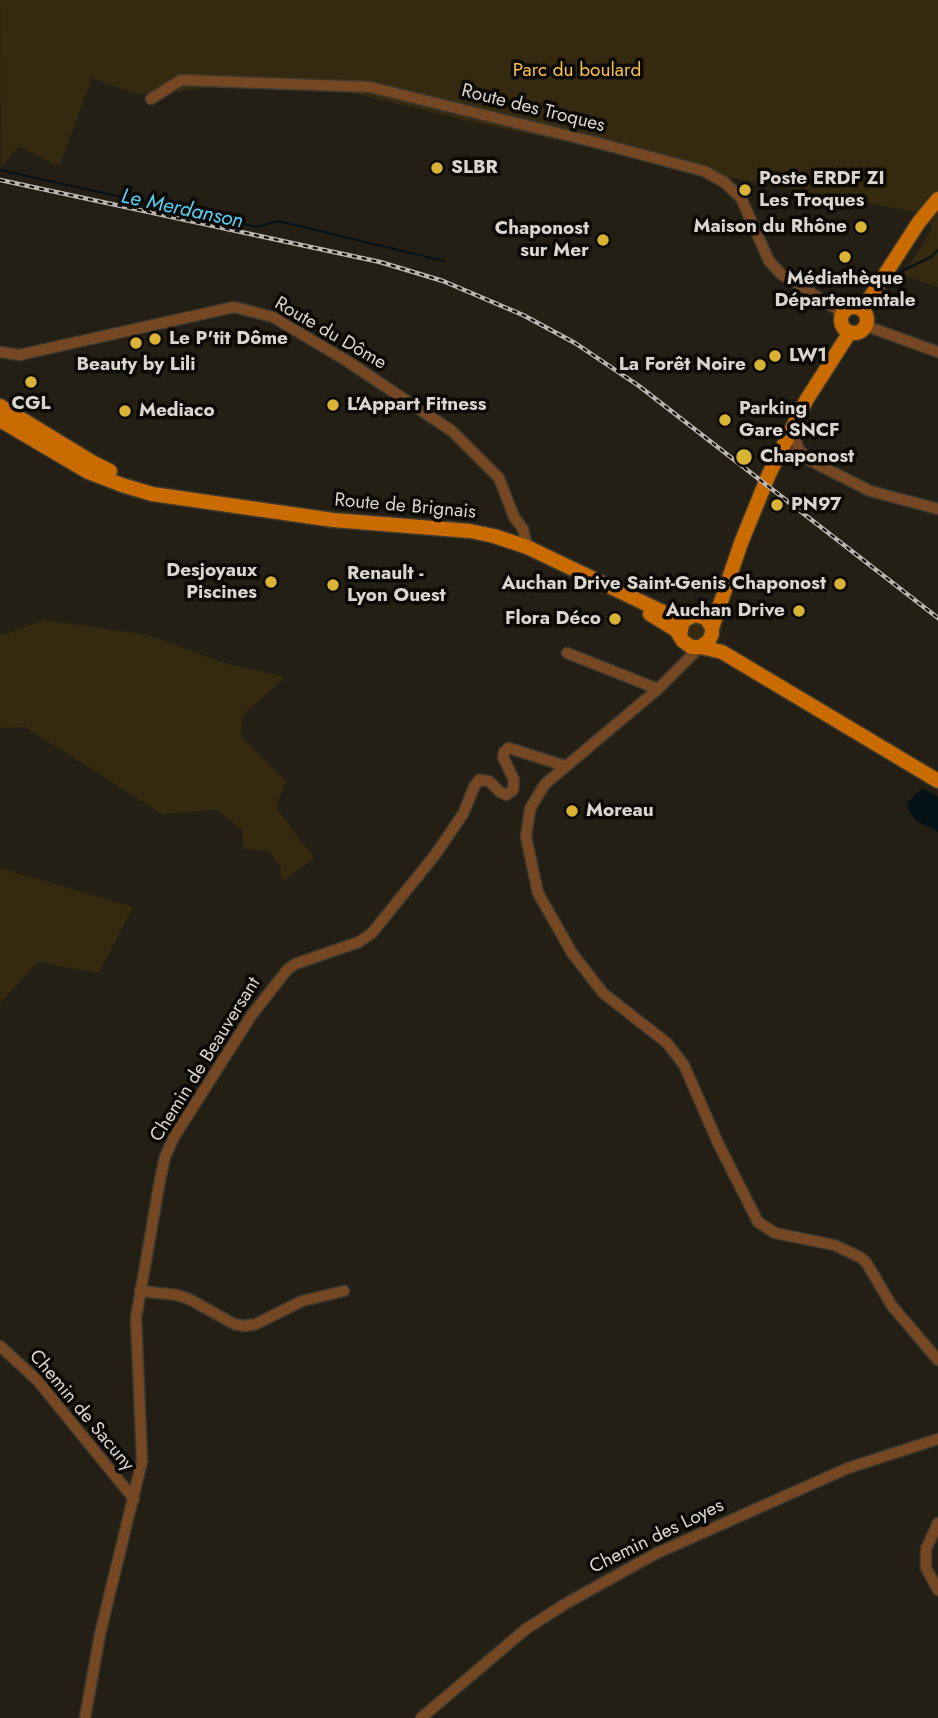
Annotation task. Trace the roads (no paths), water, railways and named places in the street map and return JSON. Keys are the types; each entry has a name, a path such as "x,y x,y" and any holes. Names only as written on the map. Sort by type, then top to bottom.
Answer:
{"main road":[{"path":"863,310 919,222 938,199"},
{"path":"850,332 842,324 844,313 850,308 863,310"},
{"path":"850,332 861,331 866,326 867,317 863,310"},
{"path":"700,647 708,642 720,600 751,516 781,450 807,399 850,332"},
{"path":"751,516 764,469 798,408 807,399"},
{"name":"Route de Brignais","path":"0,406 92,463 184,497"},
{"name":"Route de Brignais","path":"0,420 88,471 142,491 333,520 470,531 527,547 667,614 693,616"},
{"name":"Route de Brignais","path":"612,589 682,638"},
{"path":"720,600 681,625 682,638 691,647 722,652 938,781"},
{"path":"693,616 706,618 712,631 724,644 938,772"}],"street":[{"name":"Route des Troques","path":"151,99 181,80 370,87 704,171 724,182 741,198 769,261 780,274 844,313"},
{"name":"Route du Dôme","path":"0,352 19,355 234,307 273,317 347,361 452,431 499,478 514,517 523,528 527,547"},
{"path":"866,326 938,352"},
{"path":"793,429 797,448 807,459"},
{"path":"781,450 807,459 870,491 938,509"},
{"path":"506,540 516,527 514,517"},
{"path":"681,666 682,638"},
{"path":"700,647 658,689 545,784 530,809 526,837 538,893 572,953 603,993 667,1043 684,1066 758,1222 775,1233 834,1245 860,1257 892,1306 938,1360"},
{"path":"567,653 658,689"},
{"name":"Chemin de Beauversant","path":"85,1718 100,1634 134,1500 143,1446 136,1347 140,1291 165,1157 174,1137 251,1016 278,979 295,964 359,942 372,933 435,855 463,814 479,780 489,781 506,795 513,790 514,780 503,757 504,752 509,748 565,766"},
{"path":"140,1291 189,1299 234,1324 244,1326 256,1324 302,1301 344,1292"},
{"name":"Chemin de Sacuny","path":"0,1346 37,1380 134,1500"},
{"name":"Chemin des Loyes","path":"421,1718 526,1629 655,1554 848,1468 938,1439"},
{"path":"938,1523 926,1549 926,1568 938,1590"}],"waterway":[{"name":"Le Merdanson","path":"0,170 257,227 278,221 444,261"},
{"path":"902,271 931,257 938,250"}],"railway":[{"path":"0,180 380,262 443,281 523,315 575,343 639,386 938,618"}],"place":[{"name":"SLBR","path":"437,168"},
{"name":"Poste ERDF ZI Les Troques","path":"745,190"},
{"name":"Maison du Rhône","path":"861,227"},
{"name":"Chaponost sur Mer","path":"603,240"},
{"name":"Médiathèque Départementale","path":"845,257"},
{"name":"Le P'tit Dôme","path":"155,339"},
{"name":"Beauty by Lili","path":"136,343"},
{"name":"LW1","path":"775,356"},
{"name":"La Forêt Noire","path":"760,365"},
{"name":"CGL","path":"31,382"},
{"name":"L'Appart Fitness","path":"333,405"},
{"name":"Mediaco","path":"125,411"},
{"name":"Parking Gare SNCF","path":"725,420"},
{"name":"Chaponost","path":"744,457"},
{"name":"PN97","path":"777,505"},
{"name":"Desjoyaux Piscines","path":"271,582"},
{"name":"Auchan Drive Saint-Genis Chaponost","path":"840,584"},
{"name":"Renault - Lyon Ouest","path":"333,585"},
{"name":"Auchan Drive","path":"799,611"},
{"name":"Flora Déco","path":"615,619"},
{"name":"Moreau","path":"572,811"}],"park label":[{"name":"Parc du boulard","path":"577,71"}]}
